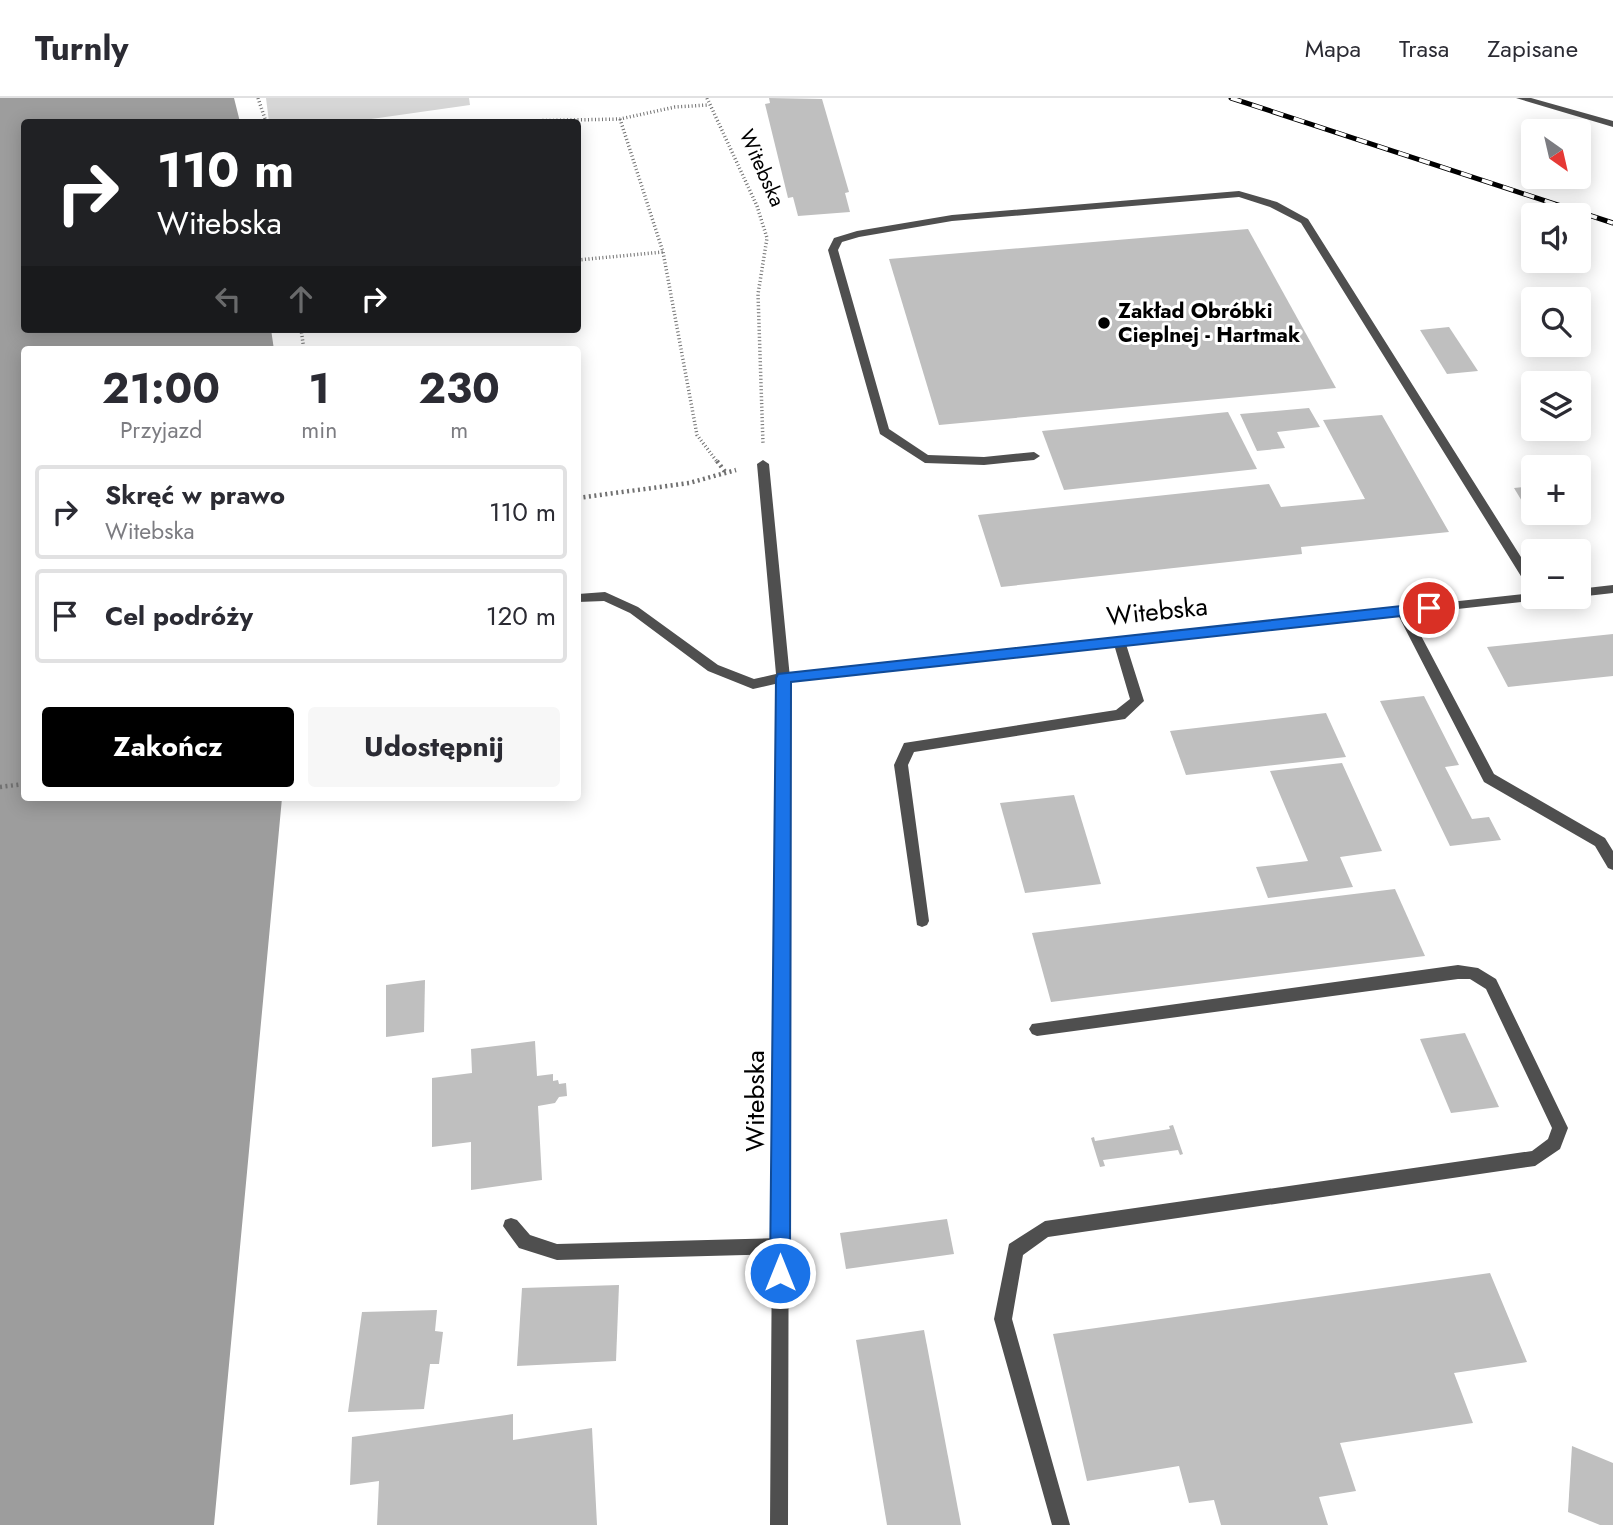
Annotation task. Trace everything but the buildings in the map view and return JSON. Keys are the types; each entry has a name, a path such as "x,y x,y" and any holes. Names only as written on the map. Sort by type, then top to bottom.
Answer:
{"street":[{"path":"1521,98 1613,124"},
{"path":"1034,456 984,461 925,459 884,431 833,250 838,240 857,234 952,219 1239,194 1268,201 1305,221 1521,567"},
{"name":"Witebska","path":"763,464 783,678 779,1525"},
{"path":"1591,592 1613,589"},
{"path":"581,598 605,596 634,610 713,668 753,684 783,678"},
{"name":"Witebska","path":"783,678 1521,599"},
{"path":"1402,611 1489,778 1600,842 1613,864"},
{"path":"922,921 901,765 909,747 1120,715 1137,701 1119,641"},
{"path":"1037,1029 1458,972 1473,973 1491,984 1560,1128 1554,1144 1535,1158 1045,1229 1015,1250 1003,1320 1061,1525"},
{"path":"511,1226 525,1242 558,1252 780,1246"}],"path":[{"path":"258,98 265,119"},
{"name":"Witebska","path":"707,98 757,206 767,238 758,294 763,464"},
{"path":"529,119 620,119 675,107 708,105"},
{"path":"620,119 663,252 697,435 726,473"},
{"path":"581,260 663,252"},
{"path":"581,498 689,483 763,464"},
{"path":"0,787 21,784"}],"shaded area":[{"path":"0,98 234,98 239,119 21,119 21,333 272,333 273,346 21,346 21,801 282,801 214,1525 0,1525"},
{"path":"266,98 469,98 470,105 371,119 269,119"}],"railway":[{"path":"1231,98 1613,223"}],"place":[{"name":"Zakład Obróbki Cieplnej - Hartmak","path":"1104,323"}],"route":[{"path":"780,1273 783,678 1429,608"}]}
